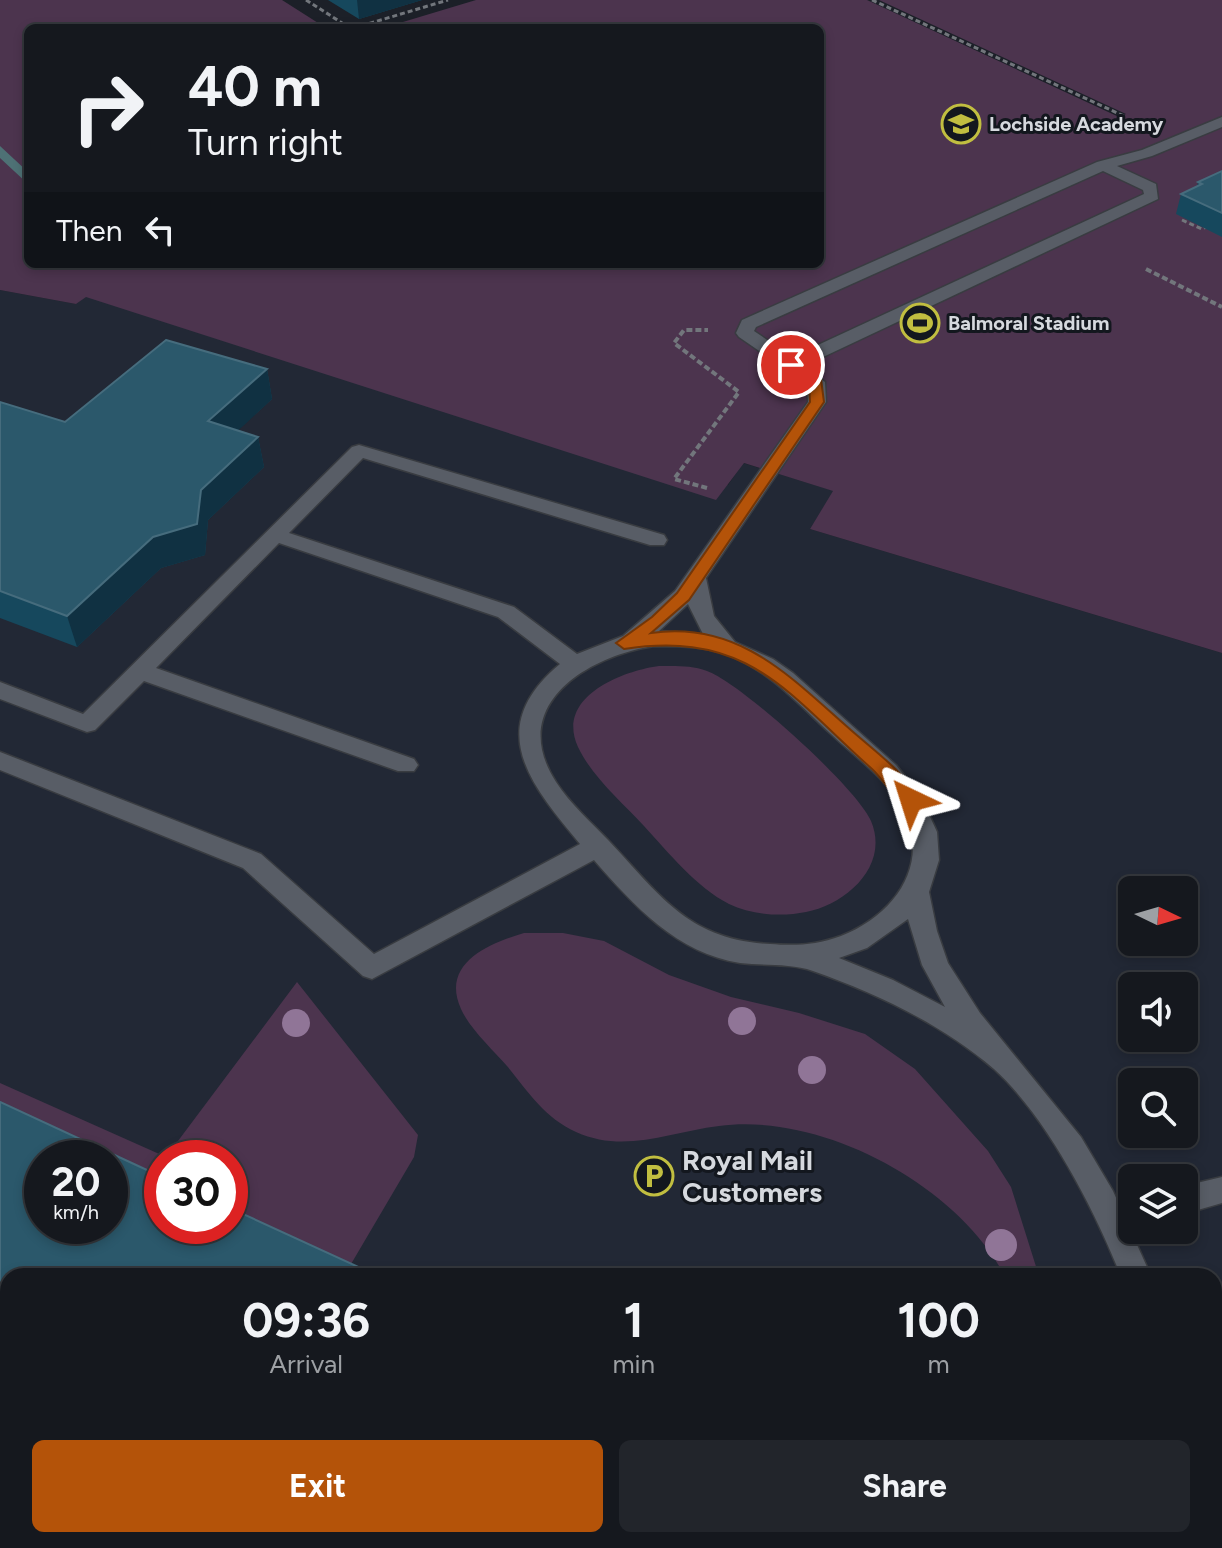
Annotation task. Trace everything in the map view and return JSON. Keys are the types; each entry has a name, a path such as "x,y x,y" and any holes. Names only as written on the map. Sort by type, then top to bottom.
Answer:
{"street":[{"path":"624,643 681,638 726,646 782,676 902,788 920,817 924,836 923,873 916,892 890,923 851,946 802,957 751,956 700,940 665,917 548,790 531,757 531,722 546,690 575,664 624,643 667,614 696,579 817,402 816,382 745,331 748,324 1103,165 1147,153 1222,122"},
{"path":"791,365 1152,196 1150,187 1103,165"},
{"path":"0,690 87,724 359,451 657,540"},
{"path":"275,535 506,612 575,664"},
{"path":"696,579 697,597 706,623 726,646"},
{"path":"140,671 406,765"},
{"path":"0,761 252,861 372,968 599,846"},
{"path":"916,892 922,928 937,968 969,1023 1058,1128 1118,1211"},
{"path":"802,957 875,983 924,1006 996,1057"},
{"path":"1198,1196 1222,1190"},
{"path":"1128,1244 1134,1268"}],"path":[{"path":"306,0 345,24"},
{"path":"366,24 448,0"},
{"path":"872,0 1176,140"},
{"path":"1176,217 1202,229 1214,223 1222,227"},
{"path":"1146,269 1222,307"},
{"path":"720,492 674,479 739,392 733,384 674,342 684,330 745,331"}],"shaded area":[{"name":"Balmoral Stadium","path":"0,0 282,0 320,24 24,24 24,268 824,268 824,24 396,24 476,0 867,0 1119,117 1126,114 879,0 1222,0 1222,653 810,529 833,491 744,463 716,500 86,297 76,304 0,290"},
{"path":"0,290 76,304 86,296 237,345 728,485 743,463 834,491 810,529 1222,653 1222,1268 0,1268"},
{"path":"659,666 695,668 723,680 770,715 844,785 871,821 875,838 869,867 849,892 821,908 797,914 757,913 729,904 684,869 599,779 578,747 573,729 576,714 584,701 611,681"},
{"path":"524,933 563,933 604,941 669,975 731,997 799,1013 865,1034 915,1069 988,1151 1011,1187 1036,1268 1000,1268 983,1243 955,1212 921,1185 883,1162 842,1143 800,1131 759,1125 719,1126 630,1141 594,1138 565,1126 538,1104 476,1032 461,1009 456,993 457,979 463,967 484,949"},
{"path":"297,982 418,1135 414,1157 349,1268 312,1268 248,1235 248,1140 179,1140"},
{"path":"0,1083 128,1140 52,1140 0,1124"},
{"path":"128,1140 144,1147 144,1185 128,1172"}],"building":[{"path":"1222,171 1222,213 1181,194 1202,184 1198,182"},
{"path":"166,340 267,369 208,421 258,437 201,490 197,524 153,537 67,616 0,591 0,402 65,422"},
{"path":"0,1102 82,1140 24,1140 24,1244 128,1244 128,1161 144,1169 144,1244 248,1244 248,1216 361,1268 0,1268"}],"waterway":[{"path":"0,150 24,176"}],"place":[{"name":"Lochside Academy","path":"961,124"},
{"name":"Balmoral Stadium","path":"920,323"},
{"name":"Royal Mail Customers","path":"654,1176"}],"route":[{"path":"791,365 816,382 819,390 817,402 676,605 624,643 657,638 704,641 726,646 765,664 890,775 911,800"}]}
